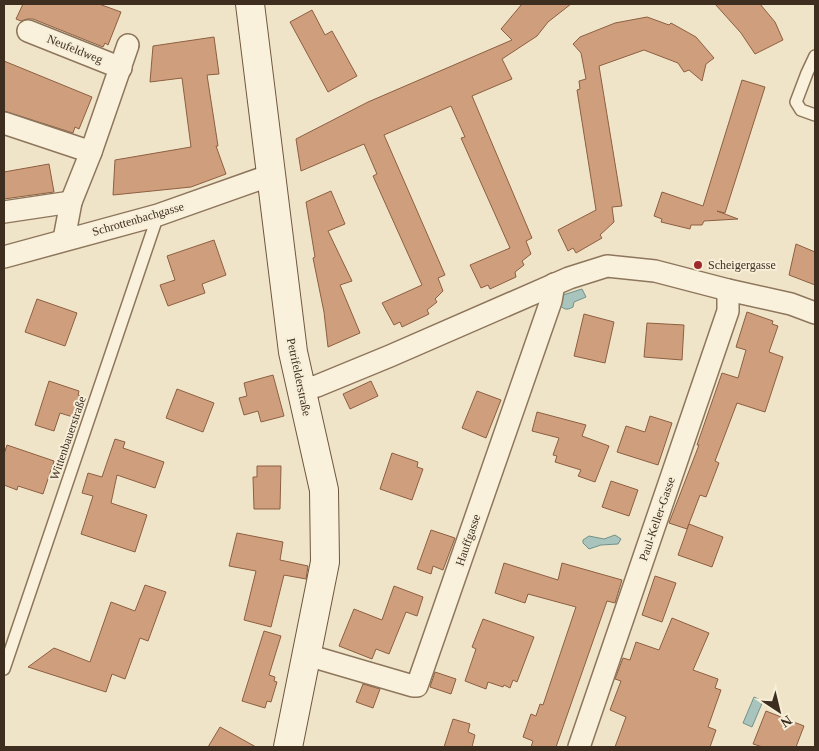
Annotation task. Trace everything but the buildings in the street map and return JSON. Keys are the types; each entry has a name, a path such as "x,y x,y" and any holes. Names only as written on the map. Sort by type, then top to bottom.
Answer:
{"main road":[{"name":"Petrifelderstraße","path":"250,4 286,308 293,352 324,490 325,562 288,747"}],"street":[{"name":"Neufeldweg","path":"28,31 121,68"},
{"path":"64,240 71,202 92,152 128,45"},
{"path":"4,123 92,152"},
{"name":"Schrottenbachgasse","path":"4,257 158,215 271,175"},
{"path":"4,212 71,202"},
{"path":"301,390 317,386 390,356 568,278 607,266 655,271 791,304 815,313"},
{"name":"Hauffgasse","path":"307,655 417,686 551,301 554,284"},
{"name":"Paul-Keller-Gasse","path":"579,747 728,311 728,290"}],"lane":[{"path":"815,56 796,102 801,110 815,116"},
{"name":"Wittenbauerstraße","path":"4,669 158,215"}],"water":[{"path":"582,289 586,297 574,302 573,307 565,309 558,304 558,299 563,295"},
{"path":"615,535 621,539 618,544 601,545 589,549 583,543 583,540 589,536 604,539"},
{"path":"754,697 763,701 752,727 743,723"}],"place":[{"name":"Scheigergasse","path":"698,265"}]}
